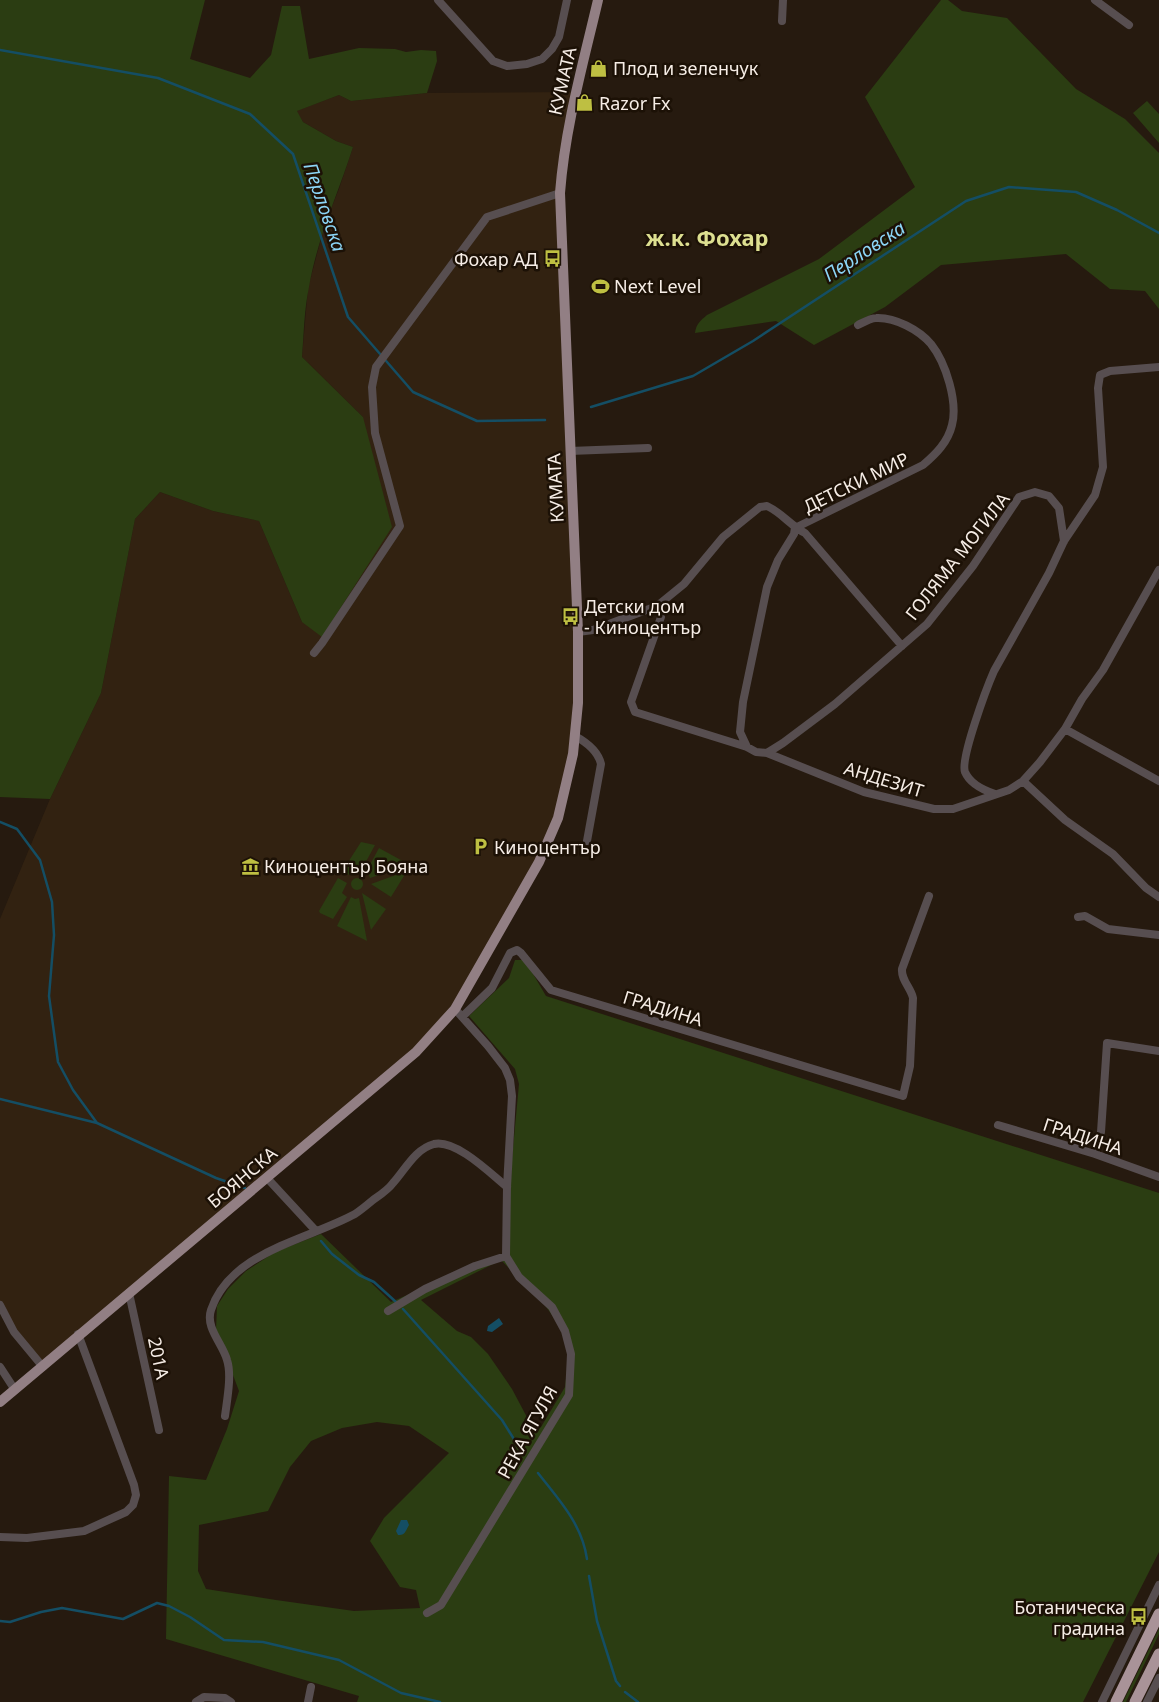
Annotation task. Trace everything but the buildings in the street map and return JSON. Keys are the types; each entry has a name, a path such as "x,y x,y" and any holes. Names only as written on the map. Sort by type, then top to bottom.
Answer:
{"highway":[{"path":"1116,1702 1159,1614"},
{"path":"1135,1702 1159,1654"}],"main road":[{"name":"КУМАТА","path":"483,958 539,862 558,818 573,754 578,703 578,632 560,193 562,163 569,125 598,0"},
{"name":"БОЯНСКА","path":"0,1402 43,1367 78,1334 416,1052 459,1013 483,958"}],"street":[{"path":"438,0 493,61 506,66 534,62 542,59 552,49 559,37 567,0"},
{"path":"782,21 784,0"},
{"path":"1095,0 1129,25"},
{"path":"314,653 400,526 375,433 372,387 376,367 487,217 560,193"},
{"name":"ДЕТСКИ МИР","path":"578,632 593,630 657,606 684,584 723,537 760,507 767,506 773,509 792,523 795,528 923,465 939,451 947,439 952,424 952,400 945,369 931,344 911,328 887,319 875,318 858,325"},
{"path":"1159,367 1110,371 1100,375 1098,388 1103,467 1094,495 1064,541 1049,573 1008,644 990,680 966,754 964,769 969,780 984,790 995,794 1009,790 1023,781 1065,729 1082,699 1103,670 1159,570"},
{"path":"570,451 648,448"},
{"name":"ГОЛЯМА МОГИЛА","path":"767,753 835,704 927,624 973,566 1003,518 1019,497 1035,492 1048,496 1059,508 1064,541"},
{"path":"747,747 740,732 744,702 767,586 778,560 794,534 795,528 805,533 902,646"},
{"path":"657,606 660,617 631,702 636,712 747,747 756,752 767,753"},
{"path":"1065,729 1159,781"},
{"path":"575,736 588,743 601,764 587,841"},
{"name":"АНДЕЗИТ","path":"767,753 864,792 934,809 953,809 995,794"},
{"path":"1023,781 1065,820 1112,854 1146,888 1159,897"},
{"name":"ГРАДИНА","path":"459,1013 492,988 510,953 517,950 522,952 551,990 903,1096 910,1066 913,998 911,990 902,976 902,969 904,958 929,896"},
{"path":"1078,917 1085,916 1108,929 1159,935"},
{"path":"388,1312 425,1289 475,1266 506,1256 507,1187 512,1096 510,1080 505,1068 459,1013"},
{"path":"1095,1154 1101,1132 1107,1043 1159,1051"},
{"name":"ГРАДИНА","path":"998,1125 1095,1154 1159,1177"},
{"path":"225,1416 228,1382 227,1360 211,1326 210,1312 228,1280 255,1259 271,1250 356,1213 392,1185 415,1156 424,1148 435,1144 449,1145 475,1161 507,1187"},
{"path":"267,1178 316,1231"},
{"name":"РЕКА ЯГУЛЯ","path":"427,1613 441,1605 569,1395 571,1354 565,1331 552,1307 520,1278 506,1256"},
{"name":"201А","path":"129,1293 159,1430"},
{"path":"0,1305 14,1332 43,1367"},
{"path":"0,1537 27,1538 84,1531 126,1512 133,1505 136,1495 134,1485 78,1334"},
{"path":"0,1368 15,1390"},
{"path":"1102,1702 1159,1585"},
{"path":"1147,1702 1159,1678"},
{"path":"308,1702 310,1687"},
{"path":"196,1702 204,1697 225,1698 230,1702"}],"shaded area":[{"path":"576,92 562,163 578,703 558,818 455,1009 416,1052 43,1367 14,1332 0,1305 0,919 50,799 101,693 135,519 160,492 213,511 259,521 302,622 363,417 302,357 308,288 325,224 353,147 336,141 303,122 296,111 339,95 351,101 427,93"}],"green space":[{"path":"0,0 205,0 190,59 250,78 271,55 282,6 300,6 309,59 359,48 395,49 406,52 436,51 437,61 427,93 351,101 339,95 297,111 303,122 336,141 353,147 317,251 306,304 302,357 363,417 392,527 322,637 302,622 259,521 213,511 160,492 135,519 101,693 50,799 0,797"},
{"path":"941,0 948,0 962,11 1007,18 1076,89 1125,119 1159,153 1159,309 1145,291 1110,289 1066,254 941,265 885,307 814,345 776,321 695,333 696,327 707,315 819,259 915,187 865,97"},
{"path":"1147,101 1159,114 1159,143 1133,113"},
{"path":"361,842 375,845 362,869 354,870 349,875 343,870"},
{"path":"379,848 410,865 370,878 366,872"},
{"path":"407,871 391,897 371,884"},
{"path":"338,878 347,883 342,893 347,897 333,919 319,911"},
{"path":"359,878 362,879 362,889 355,890 352,889 351,882 352,879"},
{"path":"362,893 386,909 371,930"},
{"path":"351,897 359,898 367,941 337,926"},
{"path":"515,960 525,960 546,996 1159,1193 1159,1552 1083,1702 357,1702 359,1696 166,1639 169,1476 206,1480 227,1429 239,1391 216,1330 217,1306 228,1289 246,1271 275,1252 321,1234 391,1302 507,1252 512,1159 519,1084 515,1069 469,1016 509,978","holes":["501,1260 544,1304 562,1329 566,1344 568,1361 565,1387 541,1427 529,1421 512,1389 488,1354 471,1337 457,1331 421,1300","377,1422 409,1426 449,1453 384,1518 370,1541 400,1587 416,1590 420,1608 354,1611 206,1589 198,1571 199,1525 268,1511 290,1467 311,1441 342,1428"]},
{"path":"1159,1629 1159,1634 1126,1702 1123,1702"}],"water":[{"path":"499,1318 503,1324 492,1332 487,1331 488,1326"},
{"path":"401,1520 407,1520 409,1525 404,1534 398,1535 396,1531"}],"waterway":[{"name":"Перловска","path":"0,50 158,78 250,114 293,154 348,317 413,392 477,421 545,420"},
{"name":"Перловска","path":"591,407 693,376 753,341 966,201 1009,187 1076,192 1117,210 1159,233"},
{"path":"0,822 17,829 40,860 52,902 54,935 49,996 58,1062 73,1090 97,1123"},
{"path":"0,1099 97,1123 216,1178 245,1188"},
{"path":"321,1241 332,1254 359,1275 374,1282 396,1302"},
{"path":"403,1309 502,1420 522,1452"},
{"path":"538,1473 575,1524 587,1559"},
{"path":"589,1576 597,1621 616,1681 620,1686"},
{"path":"0,1621 10,1622 41,1612 62,1608 123,1619 157,1603 169,1606 190,1617 224,1640 263,1642 339,1660 401,1693 440,1702"},
{"path":"625,1692 638,1702"}],"place":[{"name":"Плод и зеленчук","path":"599,68"},
{"name":"Razor Fx","path":"585,103"},
{"name":"Фохар АД","path":"552,259"},
{"name":"Next Level","path":"600,286"},
{"name":"Детски дом - Киноцентър","path":"570,616"},
{"name":"Киноцентър","path":"480,847"},
{"name":"Киноцентър Бояна","path":"250,866"},
{"name":"Ботаническа градина","path":"1139,1617"}],"district":[{"name":"ж.к. Фохар","path":"707,237"}]}
